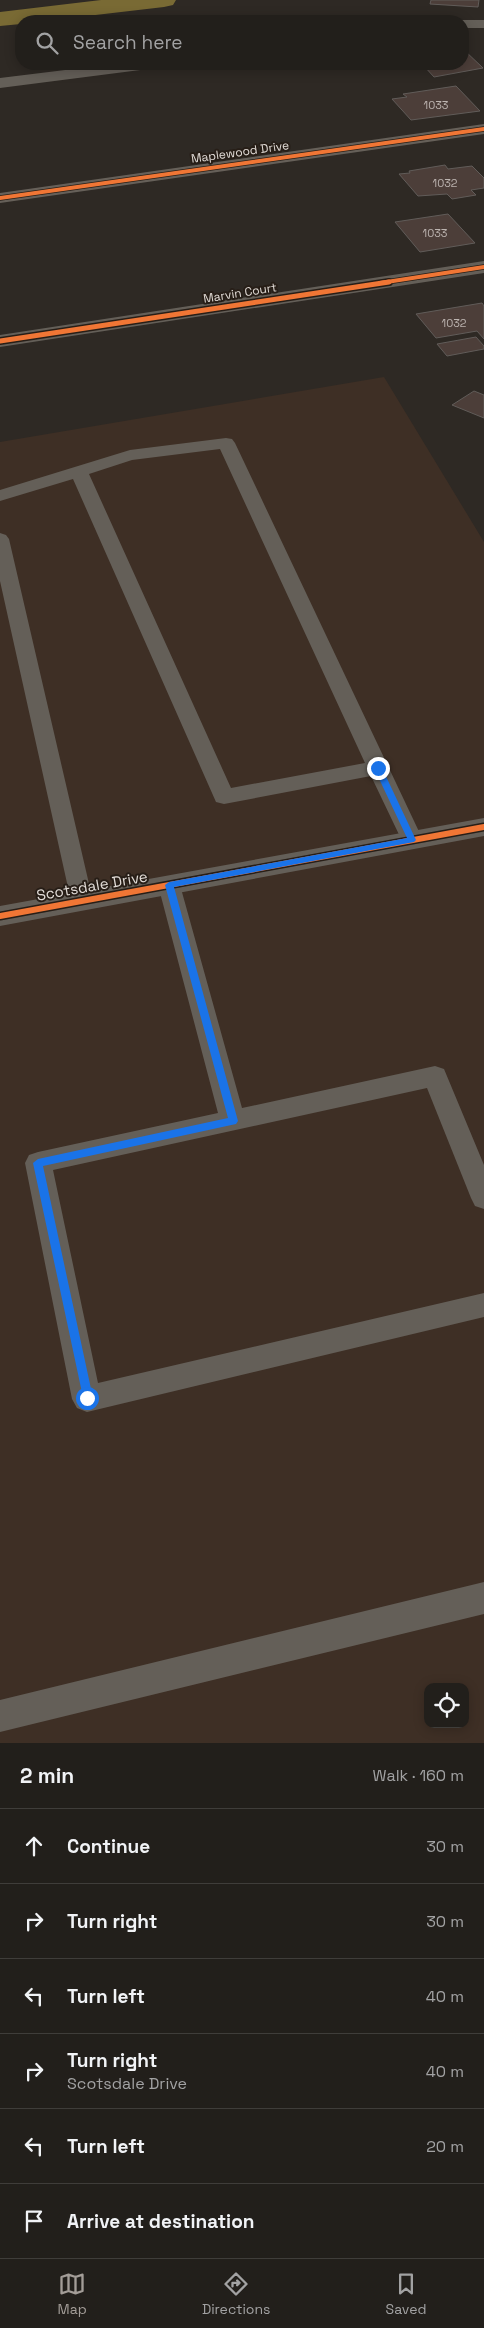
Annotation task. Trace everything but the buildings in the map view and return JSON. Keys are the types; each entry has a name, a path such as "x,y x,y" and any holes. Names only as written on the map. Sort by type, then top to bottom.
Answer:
{"street":[{"path":"469,24 484,24"},
{"path":"0,83 101,70"},
{"name":"Maplewood Drive","path":"0,198 484,129"},
{"name":"Marvin Court","path":"0,341 484,267"},
{"name":"Scotsdale Drive","path":"0,916 484,827"}],"lane":[{"path":"0,496 130,455 226,443 412,840"},
{"path":"79,472 224,797 378,768"},
{"path":"0,539 82,901"},
{"path":"169,885 233,1121"},
{"path":"484,1198 435,1076 38,1163 87,1398 484,1305"},
{"path":"0,1716 484,1598"}],"shaded area":[{"path":"384,377 484,542 484,1743 0,1743 0,442"}],"waterway":[{"path":"35,15 164,0"},
{"path":"0,19 15,17"}],"cycle path":[{"path":"0,198 484,129"},
{"path":"0,341 484,267"},
{"path":"0,916 484,827"}],"route":[{"path":"87,1398 38,1163 233,1121 169,885 412,840 378,768"}]}
